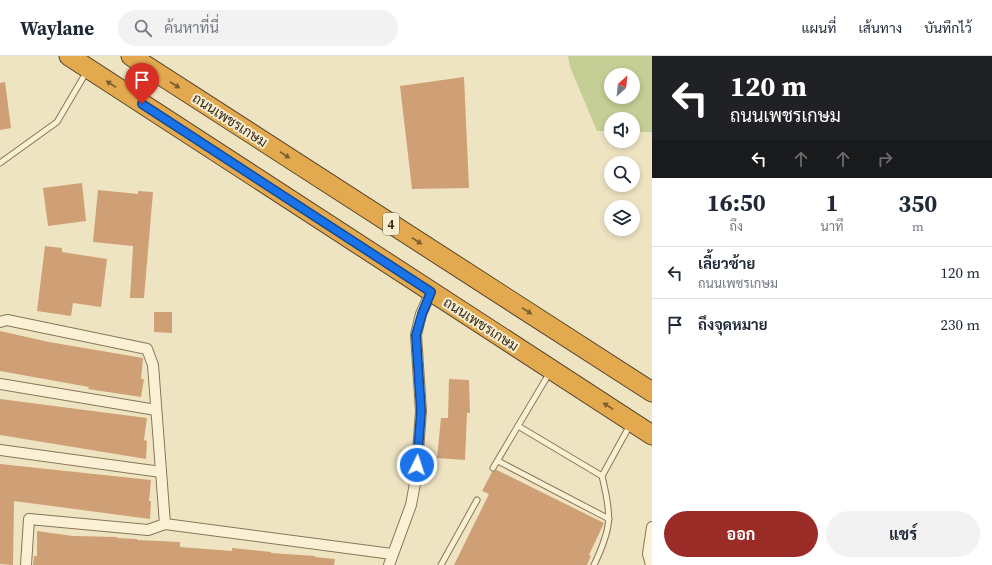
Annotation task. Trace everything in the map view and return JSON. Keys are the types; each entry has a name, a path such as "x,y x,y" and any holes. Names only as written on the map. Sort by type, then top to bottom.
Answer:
{"highway":[{"name":"ถนนเพชรเกษม","path":"69,56 652,435"},
{"name":"ถนนเพชรเกษม","path":"132,56 652,392"}],"street":[{"path":"389,565 411,504 416,478 421,411 416,335 422,314 431,292"},
{"path":"0,322 7,320 147,349 154,365 165,524"},
{"path":"0,384 156,410"},
{"path":"0,450 161,472"},
{"path":"26,565 29,519 148,530 165,524 392,554"},
{"path":"651,565 648,554 652,527"}],"lane":[{"path":"0,163 57,122 88,68"},
{"path":"493,468 551,370"},
{"path":"594,565 609,528 609,503 602,476 632,422"},
{"path":"518,426 602,476"},
{"path":"498,461 609,519"},
{"path":"441,565 477,500"}],"green space":[{"path":"568,56 652,56 652,132 640,132 640,112 604,112 604,131 597,131 570,67"}],"building":[{"path":"464,77 469,188 412,189 400,86"},
{"path":"5,82 11,128 0,130 0,83"},
{"path":"82,183 86,221 48,226 43,188"},
{"path":"98,190 138,194 138,191 153,192 144,298 130,298 133,246 93,242"},
{"path":"45,246 62,248 62,252 107,259 101,307 73,303 71,316 37,311"},
{"path":"154,312 172,312 172,333 154,332"},
{"path":"0,331 49,342 143,358 141,379 144,379 141,397 88,389 89,387 0,371"},
{"path":"449,379 469,380 470,413 467,413 465,460 437,458 441,418 448,418"},
{"path":"0,399 147,418 144,440 147,441 146,459 0,435"},
{"path":"0,464 151,480 149,501 151,501 150,519 14,501 13,565 0,564"},
{"path":"497,470 604,523 589,555 591,556 587,565 454,565 489,494 482,491 492,472"},
{"path":"37,531 73,536 117,537 137,540 180,542 180,547 232,551 232,548 335,559 334,565 33,565 34,556 37,556"}],"route":[{"path":"142,104 431,292 417,326 416,335 421,411 417,465"}]}
